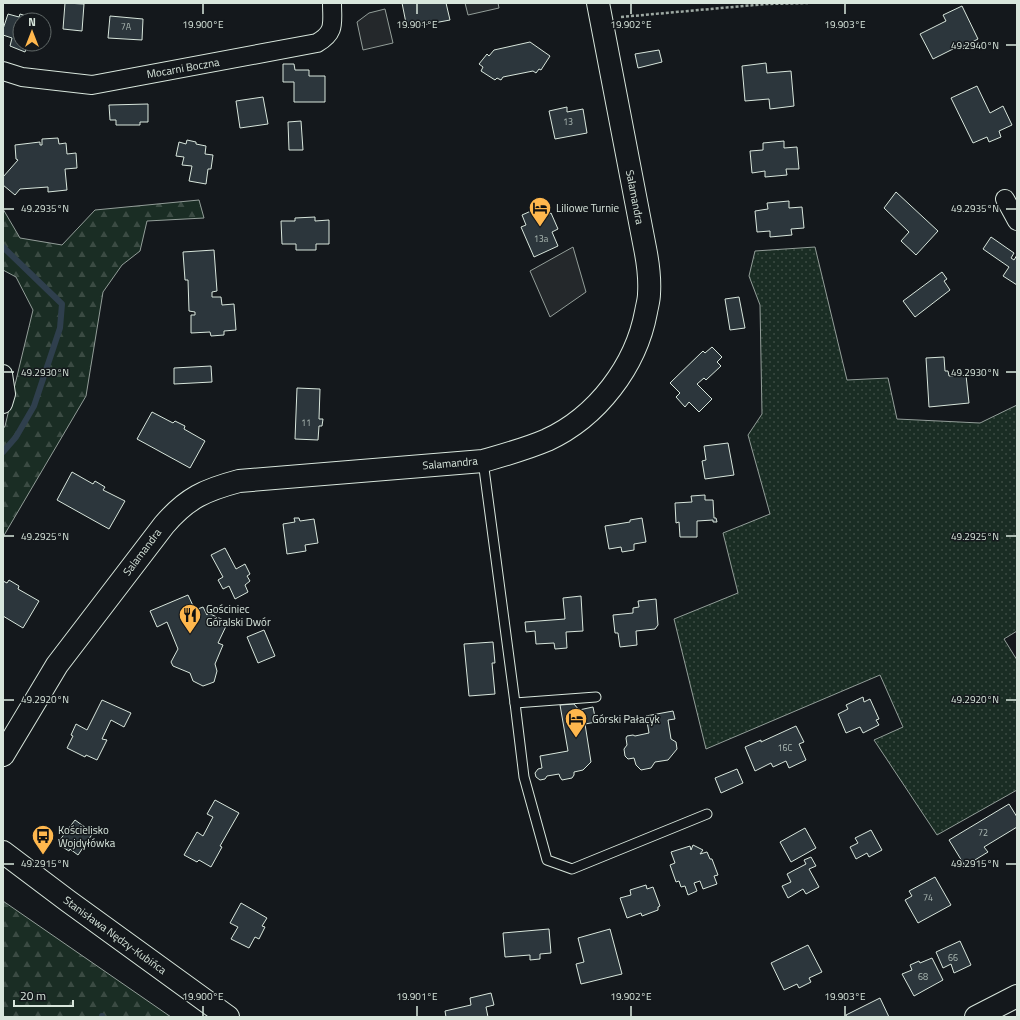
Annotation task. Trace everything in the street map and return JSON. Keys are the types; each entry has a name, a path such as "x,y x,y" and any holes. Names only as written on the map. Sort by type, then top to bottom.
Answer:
{"street":[{"name":"Mocarni Boczna","path":"3,71 22,78 92,85 317,43 327,37 332,27 332,3"},
{"name":"Salamandra","path":"3,754 56,664 164,525 176,511 200,494 219,486 239,481 483,460 509,454 547,439 574,424 614,385 628,363 638,343 645,321 650,295 646,254 599,12"},
{"path":"1005,199 1017,221"},
{"path":"3,374 6,394 3,404"},
{"name":"Stanisława Nędzy-Kubińca","path":"3,852 228,1017"},
{"path":"976,1017 1017,996"}],"lane":[{"path":"483,460 524,777 547,860 572,869 707,814"},
{"path":"515,704 596,697"}],"path":[{"path":"599,12 614,17 766,4 808,3"}],"green space":[{"path":"199,200 204,218 147,221 140,251 122,265 103,292 86,396 3,537 3,429 5,426 33,310 16,277 3,270 3,209 20,238 62,245 95,210"},
{"path":"815,247 847,380 888,378 897,419 980,423 1017,405 1017,631 1004,639 1017,660 1017,790 937,835 874,740 903,727 880,675 706,749 674,619 738,593 723,533 770,514 748,435 762,414 760,305 749,276 755,251"},
{"path":"3,901 171,1017 3,1017"}],"shaded area":[{"path":"465,3 498,3 499,8 468,15"},
{"path":"385,9 393,43 363,50 357,22 369,13"},
{"path":"573,247 586,292 550,317 530,271"}],"building":[{"path":"65,3 84,4 82,31 63,29"},
{"path":"402,3 446,3 450,20 407,28"},
{"path":"962,6 978,39 958,49 957,47 933,59 920,34 946,21 943,15"},
{"path":"8,14 12,15 12,38 3,35 3,29"},
{"path":"110,16 143,19 142,40 108,38"},
{"path":"530,42 550,56 541,70 539,69 536,73 533,71 503,77 501,80 497,78 495,80 481,71 483,67 479,64 487,54 489,56 494,50"},
{"path":"659,50 662,62 638,68 635,54"},
{"path":"766,63 767,73 791,71 794,106 770,109 769,99 745,101 742,66"},
{"path":"283,64 294,64 295,70 309,70 309,76 325,76 325,102 294,102 294,82 283,82"},
{"path":"977,86 990,113 1003,106 1012,125 999,131 1001,137 989,142 987,137 973,143 951,98"},
{"path":"263,97 268,124 240,128 236,101"},
{"path":"148,104 148,122 140,122 140,125 116,125 116,120 110,120 109,105"},
{"path":"567,107 567,112 583,109 587,133 555,139 549,111"},
{"path":"301,121 303,150 289,150 288,122"},
{"path":"58,138 59,144 66,143 67,154 76,153 77,168 65,169 67,190 48,192 48,187 20,189 15,195 3,185 3,177 18,160 16,159 15,145 40,142 40,145 42,145 42,139"},
{"path":"187,140 206,146 205,154 213,155 211,169 208,169 206,184 189,181 192,166 182,165 184,157 176,156 179,142 186,144"},
{"path":"784,141 784,148 797,147 799,169 786,169 787,175 765,177 765,171 752,173 750,151 763,150 763,143"},
{"path":"896,192 938,231 916,255 901,241 909,232 884,208"},
{"path":"789,201 789,208 802,207 804,228 791,229 792,235 770,237 770,231 757,232 755,211 768,209 767,203"},
{"path":"540,207 545,216 551,213 558,229 552,232 558,246 534,257 521,227 526,225 522,215"},
{"path":"315,217 315,221 329,220 329,244 316,244 316,250 296,250 296,244 282,244 281,221 295,221 295,218"},
{"path":"991,237 1014,253 1011,258 1014,260 1017,255 1017,285 1003,276 1009,267 983,249"},
{"path":"214,250 217,291 212,292 212,297 221,297 222,305 234,304 236,330 224,331 224,335 211,336 210,332 191,333 191,315 195,315 195,312 189,311 188,280 185,280 183,252"},
{"path":"942,272 947,279 944,281 950,290 915,317 903,301"},
{"path":"739,297 745,328 730,330 725,299"},
{"path":"712,347 722,357 717,362 721,366 706,380 704,378 697,384 712,399 699,412 689,402 685,407 676,397 680,393 670,383 703,351 705,353"},
{"path":"944,357 945,371 948,371 949,376 966,375 969,403 929,407 926,358"},
{"path":"211,366 212,382 174,384 174,368"},
{"path":"297,388 320,389 319,419 323,419 322,426 319,426 318,440 295,439"},
{"path":"152,412 173,423 175,421 185,426 184,429 205,441 190,468 137,439"},
{"path":"728,443 734,475 705,479 702,461 706,460 704,446"},
{"path":"72,472 93,484 95,481 105,487 103,490 125,501 109,529 57,500"},
{"path":"705,495 705,500 713,500 714,518 716,518 717,522 713,522 713,520 697,521 697,537 680,537 679,522 676,523 675,503 692,502 691,496"},
{"path":"294,518 299,518 300,521 314,519 318,543 305,545 306,551 287,554 283,524 295,522"},
{"path":"642,518 646,542 634,544 634,550 622,552 621,547 609,549 605,526 630,522 630,520"},
{"path":"225,548 236,569 245,564 250,574 247,576 250,581 245,585 248,592 235,599 229,586 223,589 218,580 223,577 211,555"},
{"path":"9,580 19,586 18,589 39,601 23,628 3,616 3,581 7,583"},
{"path":"188,595 195,610 203,607 207,615 208,613 228,622 218,643 223,645 215,664 217,671 214,682 203,686 193,681 190,673 173,666 171,662 178,649 167,622 157,627 150,611"},
{"path":"581,596 583,631 566,632 567,648 555,649 554,643 536,644 535,631 526,632 525,622 565,619 563,598"},
{"path":"656,599 658,625 655,629 636,631 637,645 620,647 618,633 615,633 613,615 633,613 633,608 639,607 638,601"},
{"path":"264,630 275,656 258,663 247,637"},
{"path":"493,642 495,663 492,663 495,694 469,696 464,644"},
{"path":"863,697 864,702 870,699 879,719 876,720 879,725 863,733 860,727 846,733 838,714 848,709 846,705"},
{"path":"102,700 131,713 124,727 111,720 102,739 107,740 97,760 86,755 85,757 67,748 73,736 71,735 76,724 87,730"},
{"name":"Górski Pałacyk","path":"574,704 579,710 593,707 596,722 585,724 591,762 583,770 574,772 572,778 562,780 559,774 547,776 545,779 540,780 536,777 535,773 538,769 542,768 540,756 568,751 560,705"},
{"path":"673,711 675,719 668,720 671,739 676,742 677,749 668,760 655,762 651,768 641,770 636,765 634,758 628,759 625,756 624,749 627,745 627,736 649,733 646,716"},
{"path":"796,726 804,742 799,744 806,760 789,768 786,761 773,767 771,763 755,771 745,747 761,740 761,742"},
{"path":"737,769 743,783 721,793 715,778"},
{"path":"215,800 239,813 220,846 222,847 211,867 199,860 197,862 184,855 197,832 203,836 213,817 207,814"},
{"path":"1009,804 1017,817 1017,827 984,847 988,852 965,866 949,840"},
{"path":"75,820 93,833 78,855 70,849 69,851 61,846 63,844 59,841"},
{"path":"805,828 816,848 791,862 780,842"},
{"path":"871,830 882,850 869,857 867,853 856,859 850,847 858,843 855,838"},
{"path":"693,845 703,850 700,854 707,852 710,859 712,859 718,875 714,876 717,884 703,889 700,881 694,883 697,891 688,895 685,886 681,887 679,881 676,882 670,865 675,863 671,852 690,846 691,850"},
{"path":"811,857 816,866 809,869 819,887 806,894 803,889 788,898 782,886 791,882 787,874 806,864 804,860"},
{"path":"935,877 951,905 918,923 905,900 912,896 909,891"},
{"path":"646,885 647,889 653,887 660,906 658,907 658,910 642,916 641,913 627,918 620,898 631,895 630,890"},
{"path":"241,903 267,918 262,926 265,927 259,939 255,937 249,948 231,939 238,927 230,923"},
{"path":"549,929 551,953 540,954 540,959 530,960 530,955 505,957 503,933"},
{"path":"610,929 622,974 581,984 576,964 584,962 578,938"},
{"path":"960,941 971,965 954,973 951,964 943,968 936,952"},
{"path":"808,945 822,972 809,978 811,982 799,988 797,984 784,990 771,963"},
{"path":"932,958 943,980 914,996 902,974 912,970 910,965"},
{"path":"491,993 494,1005 486,1007 488,1017 446,1017 445,1011 471,1005 470,998"},
{"path":"880,998 889,1017 847,1017 846,1015"}],"waterway":[{"path":"3,247 62,304 60,328 34,406 16,437 3,452"}],"place":[{"name":"Liliowe Turnie","path":"540,228"},
{"name":"Gościniec Góralski Dwór","path":"190,634"},
{"name":"Górski Pałacyk","path":"576,738"},
{"name":"Kościelisko Wojdyłówka","path":"43,856"}]}
